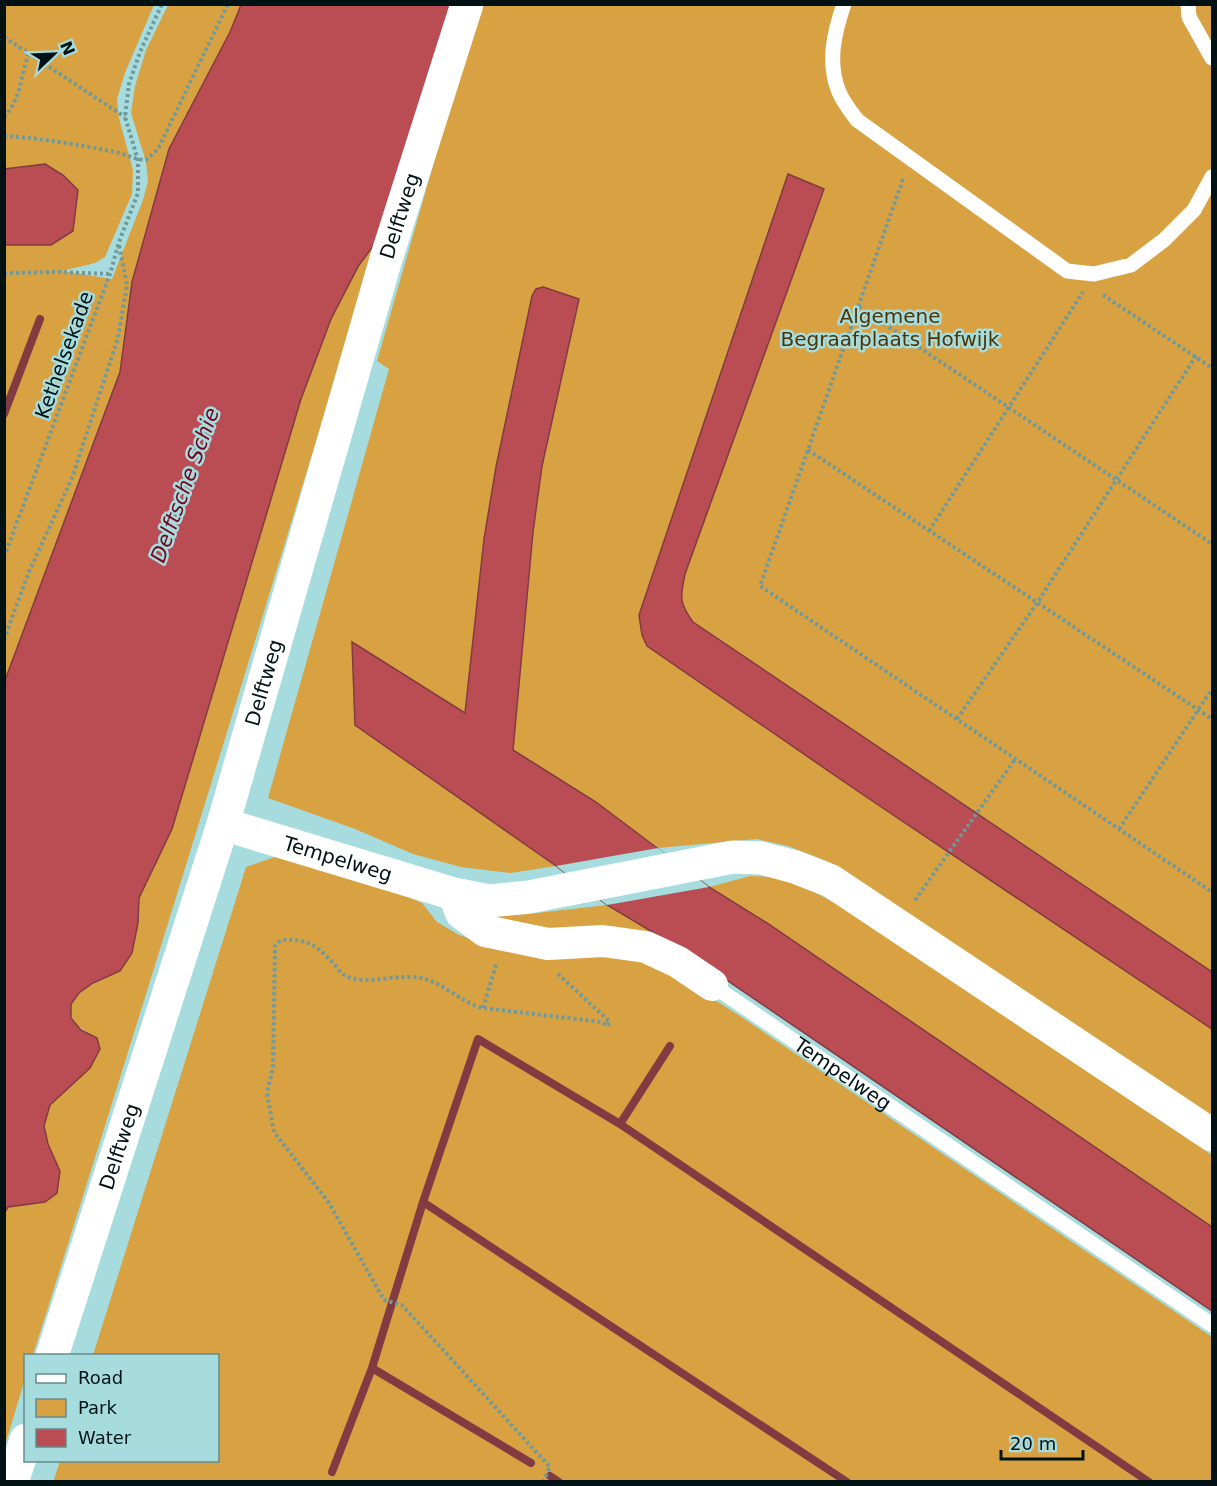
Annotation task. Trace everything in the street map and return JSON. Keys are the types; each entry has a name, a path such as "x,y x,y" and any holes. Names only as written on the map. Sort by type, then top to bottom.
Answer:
{"street":[{"name":"Delftweg","path":"53,1354 223,824 386,259 467,4"},
{"name":"Tempelweg","path":"223,824 454,894 489,901 529,897 733,858 761,858 795,867 831,881 1212,1135"},
{"name":"Tempelweg","path":"454,894 461,913 509,947 603,941 646,947 678,962 712,985"},
{"path":"12,1482 24,1446"}],"lane":[{"path":"844,4 835,29 832,64 839,93 857,120 1067,271 1091,279 1131,265 1164,240 1194,210 1212,182"},
{"path":"1188,4 1189,17 1212,58"},
{"name":"Tempelweg","path":"712,985 1212,1325"}],"path":[{"path":"4,37 125,117 129,84 140,52 162,4"},
{"path":"4,136 126,153 138,160 146,160 158,149 228,4"},
{"path":"4,117 19,95 22,72 29,53"},
{"name":"Kethelsekade","path":"4,557 138,193 138,160 125,117"},
{"path":"910,159 760,586 1212,892"},
{"path":"4,640 28,574 72,478 118,338 127,285 119,242"},
{"path":"4,273 110,274"},
{"path":"929,531 1091,279 1212,368"},
{"path":"859,307 1212,544"},
{"path":"957,719 1037,603 1196,356"},
{"path":"808,450 1212,719"},
{"path":"1119,829 1212,688"},
{"path":"897,925 1016,758"},
{"path":"483,1008 509,947 610,1022 607,1026 602,1022 483,1008 468,1004 436,982 418,977 361,980 346,976 316,945 298,939 281,940 275,946 273,1067 267,1093 274,1132 328,1203 384,1300 402,1305 550,1467 543,1482"}],"green space":[{"path":"5,5 154,5 125,73 117,99 119,118 133,170 132,194 105,257 95,263 62,271 112,279 143,200 148,181 146,162 131,113 135,86 146,50 168,5 241,5 230,32 169,149 132,282 120,372 5,683 5,244 51,245 73,231 78,190 5,169"},
{"name":"Algemene Begraafplaats Hofwijk","path":"479,5 1212,5 1212,972 693,622 683,609 680,597 642,635 647,646 859,792 1212,1029 1212,1116 829,862 788,846 756,839 658,848 596,802 513,750 533,532 541,476 500,448 484,539 465,713 355,725 556,866 511,873 461,867 413,854 355,829 268,798 389,369 377,361"},
{"path":"377,241 207,799 33,1354 24,1354 24,1382 5,1445 5,1212 7,1207 22,1205 60,1171 48,1144 44,1126 50,1105 90,1068 97,1038 80,1027 72,1017 70,1008 74,999 83,991 120,971 138,923 139,898 172,829 301,399 331,319 359,265"},
{"path":"275,857 379,884 422,903 437,922 459,935 502,950 617,950 677,976 740,1016 1212,1337 1212,1481 53,1482 60,1462 219,1462 219,1354 93,1354 246,867"},
{"path":"750,876 774,877 809,889 838,905 1212,1155 1212,1227 767,923 709,887"},
{"path":"607,905 684,951 543,931 485,917 528,914"}],"water":[{"name":"Delftsche Schie","path":"241,5 450,5 377,241 359,265 331,319 301,399 172,829 139,898 138,923 132,953 120,971 93,983 79,993 71,1004 71,1018 81,1030 97,1038 100,1049 90,1068 50,1105 44,1126 48,1144 60,1171 57,1193 45,1202 8,1207 5,1212 4,683 120,372 132,282 169,149 230,32"},
{"path":"45,164 63,175 78,190 73,231 51,245 4,244 5,169"},
{"path":"788,174 824,189 685,574 682,600 685,610 693,622 1212,972 1212,1029 859,792 647,646 642,635 639,615"},
{"path":"543,287 579,299 542,466 533,532 513,750 596,802 709,887 767,923 1212,1227 1212,1311 684,951 607,905 556,866 355,725 352,642 465,713 484,539 496,467 532,296 536,289"}],"pier":[{"path":"658,848 709,887 607,905 556,866"}],"waterway":[{"path":"4,414 40,319"},
{"path":"423,1202 478,1039 620,1124 1149,1482"},
{"path":"620,1124 670,1046"},
{"path":"332,1472 372,1368 423,1202 847,1482"},
{"path":"372,1368 531,1463"},
{"path":"550,1476 559,1482"}]}
